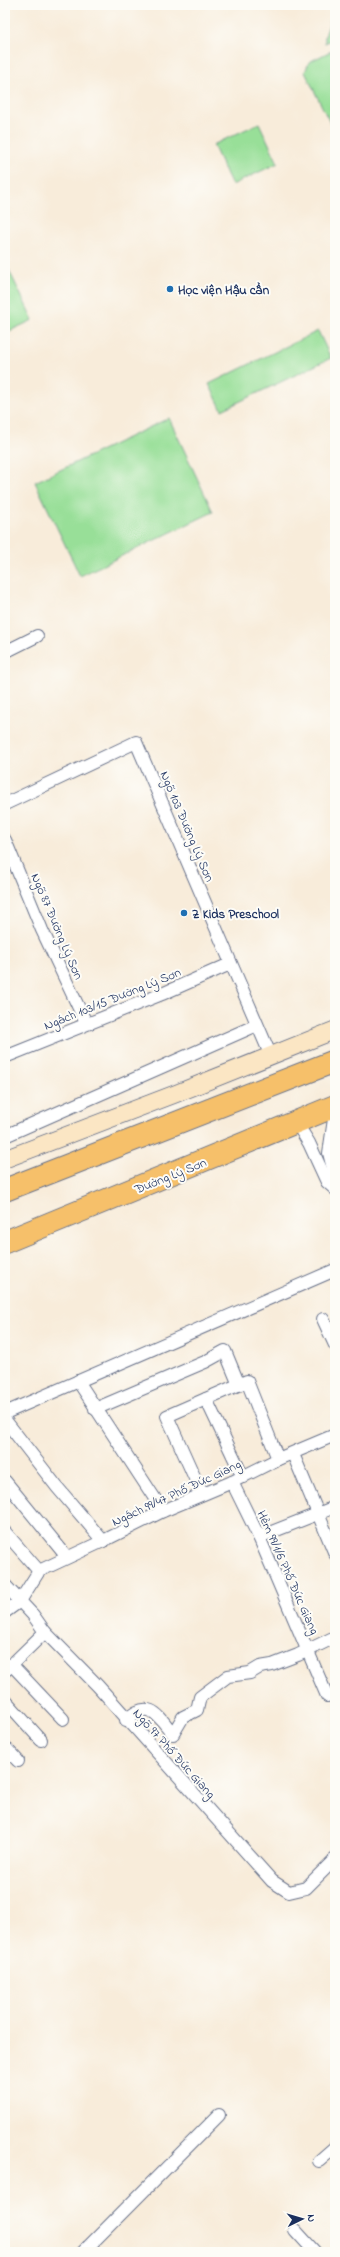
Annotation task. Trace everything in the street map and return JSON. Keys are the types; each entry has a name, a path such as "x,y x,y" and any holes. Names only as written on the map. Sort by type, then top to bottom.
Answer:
{"highway":[{"path":"5,1190 335,1061"},
{"name":"Đường Lý Sơn","path":"5,1242 335,1106"}],"street":[{"path":"5,652 37,636"},
{"name":"Ngõ 103 Đường Lý Sơn","path":"6,800 136,742 180,842 230,964 270,1054"},
{"name":"Ngõ 87 Đường Lý Sơn","path":"5,840 42,930 86,1023"},
{"name":"Ngách 103/15 Đường Lý Sơn","path":"5,1057 86,1023 162,994 230,964"},
{"path":"5,1136 257,1025"},
{"path":"5,1159 175,1094 270,1054 335,1030"},
{"path":"335,1112 329,1153 335,1176"},
{"path":"296,1122 309,1144 327,1182 335,1189"},
{"path":"5,1413 335,1270"},
{"path":"323,1319 335,1345"},
{"path":"95,1410 205,1362 225,1351 243,1383 278,1459"},
{"path":"78,1381 95,1410 163,1511"},
{"path":"202,1494 167,1416 243,1383"},
{"name":"Hẻm 99/1/6 Phố Đức Giang","path":"206,1399 259,1537 327,1696"},
{"path":"5,1420 57,1487 103,1542"},
{"name":"Ngách 99/47 Phố Đức Giang","path":"39,1570 103,1542 163,1511 238,1480 278,1459 293,1454 335,1435"},
{"path":"293,1454 335,1554"},
{"path":"5,1481 67,1557"},
{"path":"259,1537 335,1507"},
{"path":"5,1532 39,1570 20,1601 5,1612"},
{"name":"Ngõ 97 Phố Đức Giang","path":"5,1585 45,1632 98,1686 126,1720 272,1881 289,1892 306,1888 335,1859"},
{"path":"45,1632 8,1667 63,1719"},
{"path":"126,1720 134,1712 146,1709 156,1713 173,1734 183,1717 197,1710 200,1697 228,1676 250,1674 260,1667 272,1665 335,1637"},
{"path":"5,1700 41,1740"},
{"path":"5,1747 18,1761"},
{"path":"83,2252 219,2115"},
{"path":"319,2160 335,2147"},
{"path":"295,2230 315,2252"}],"green space":[{"path":"335,7 335,38 325,43 325,36"},
{"path":"335,49 335,133 305,72 309,62"},
{"path":"259,123 278,163 232,185 213,145"},
{"path":"5,262 33,320 5,333"},
{"path":"318,331 331,358 222,410 209,384"},
{"path":"169,418 213,512 80,576 35,482"}],"place":[{"name":"Học viện Hậu cần","path":"170,289"},
{"name":"Z Kids Preschool","path":"184,913"}]}
